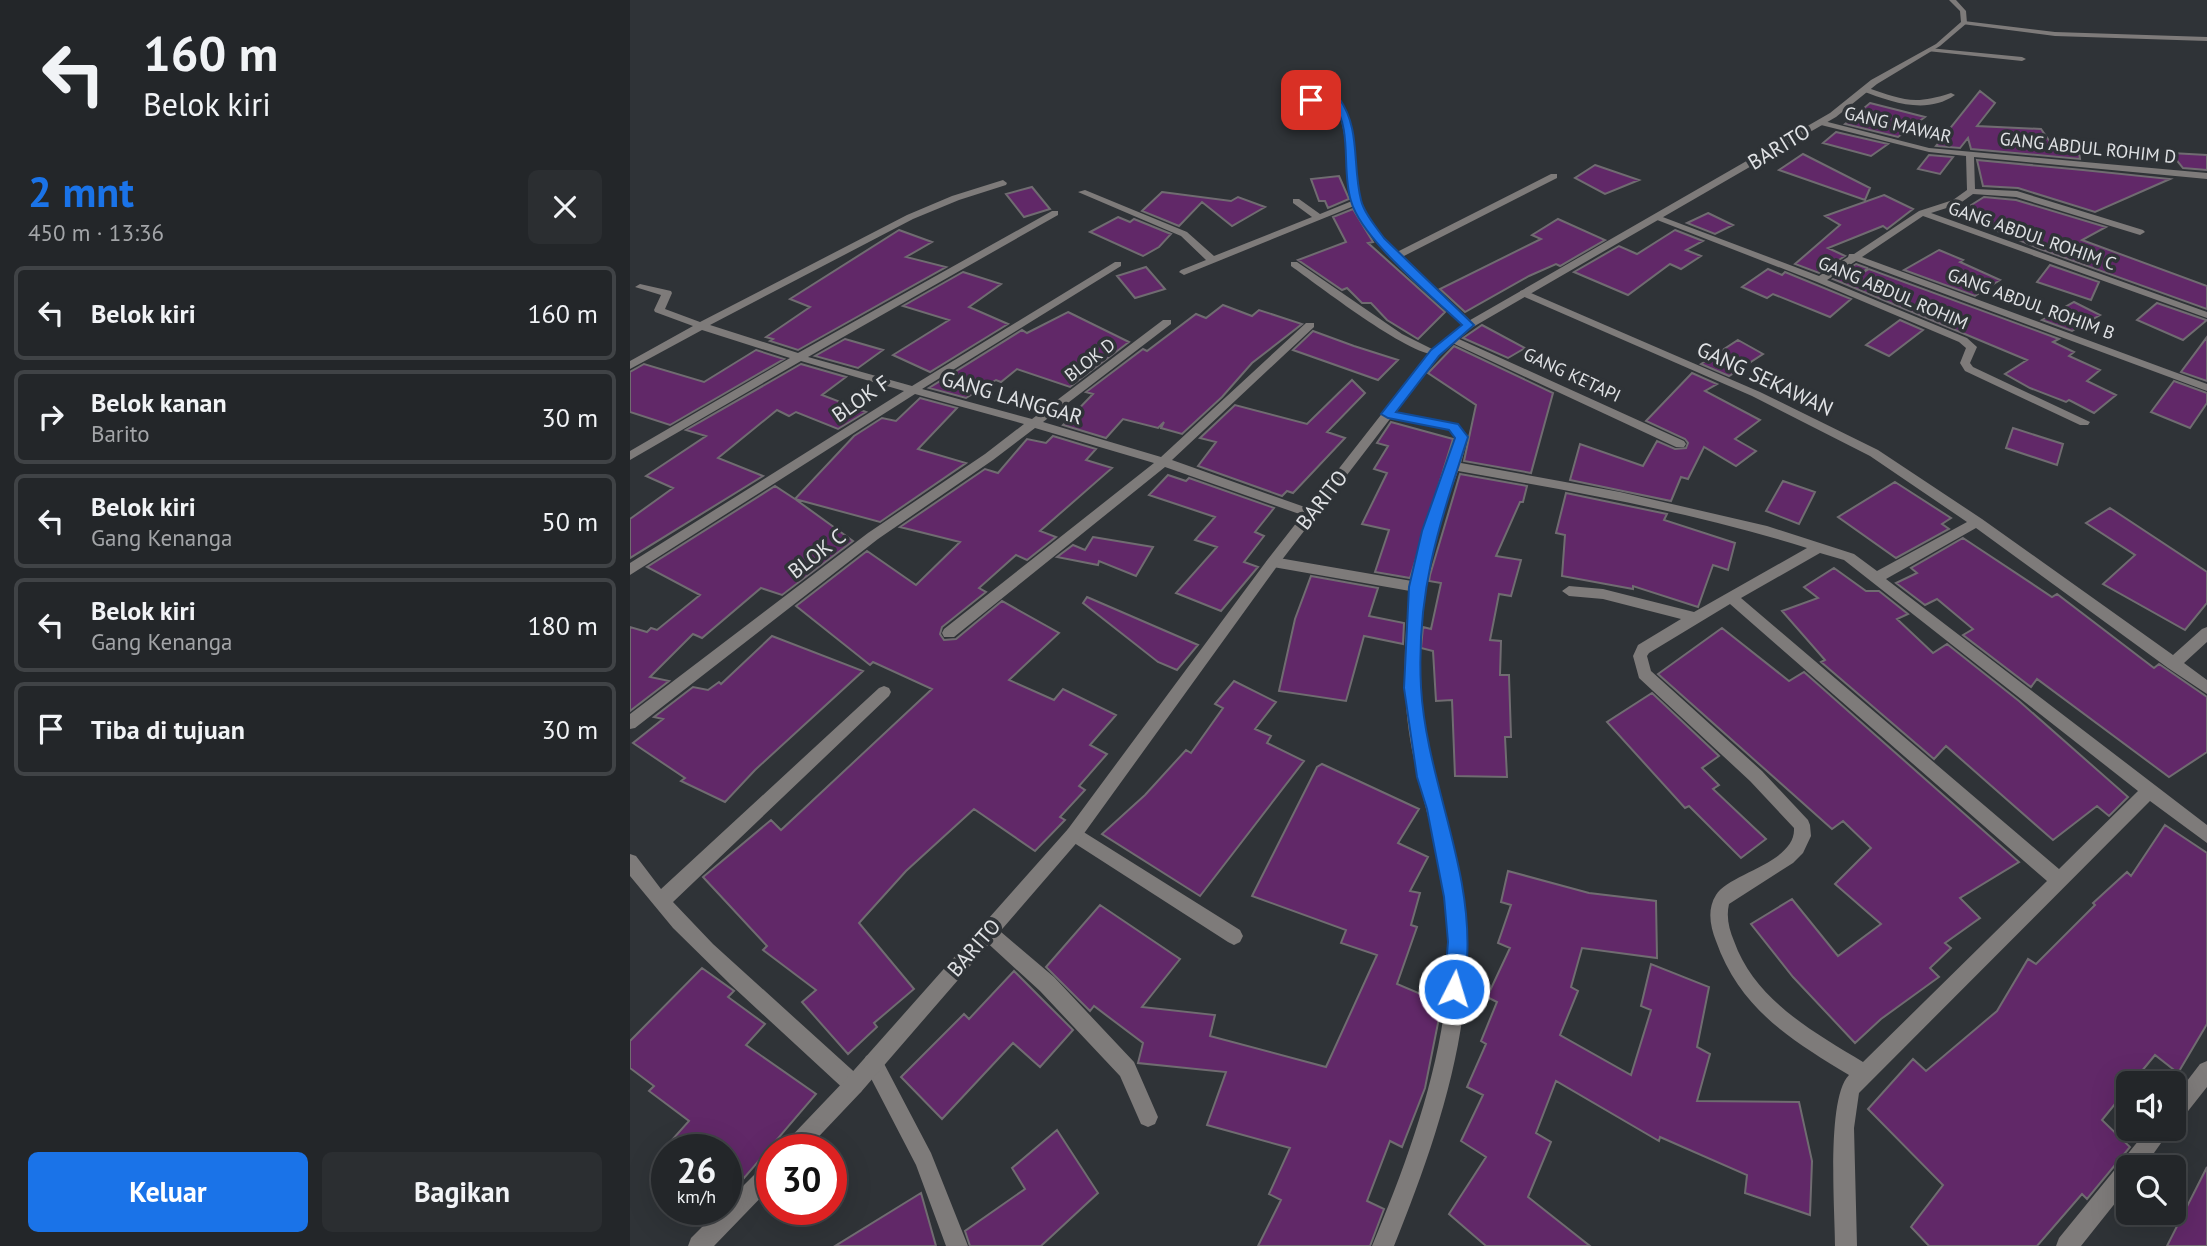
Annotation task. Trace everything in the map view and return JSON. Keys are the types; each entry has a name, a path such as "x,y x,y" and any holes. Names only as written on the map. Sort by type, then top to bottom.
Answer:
{"street":[{"path":"1952,0 1963,11 1964,23 2055,34 2207,39"},
{"name":"BARITO","path":"807,1134 854,1085 1074,834 1273,562 1435,353 1450,338 1820,122 1846,106 1866,89 1929,50 1964,23"},
{"path":"1929,50 2022,59"},
{"path":"1866,89 1909,103 1939,102 1951,95"},
{"path":"1311,100 1336,100 1346,115 1356,202 1380,240 1469,325"},
{"name":"GANG MAWAR","path":"1820,122 1903,145 1970,156"},
{"name":"GANG ABDUL ROHIM D","path":"1970,156 1976,153 2207,176"},
{"path":"1970,156 1971,191"},
{"path":"1397,256 1554,176"},
{"path":"630,366 699,326 923,210 970,191 1003,183"},
{"path":"1922,214 1956,202 1971,191 2017,194 2140,232"},
{"path":"1082,192 1184,234 1212,260"},
{"path":"1296,201 1317,216"},
{"path":"1185,272 1356,202"},
{"path":"630,456 1055,213"},
{"name":"GANG ABDUL ROHIM C","path":"1819,280 1852,256 1922,214 2207,315"},
{"name":"GANG ABDUL ROHIM","path":"1657,218 1819,280 1963,340 1972,347 1965,363 1969,369 2084,422"},
{"name":"GANG ABDUL ROHIM B","path":"1852,256 2203,386"},
{"name":"BLOK F","path":"630,570 851,431 910,389 1118,264"},
{"path":"1294,264 1398,336 1435,353"},
{"name":"GANG LANGGAR","path":"640,286 667,293 659,310 699,326 798,358 1163,462 1312,514"},
{"name":"GANG SEKAWAN","path":"1524,293 1809,419 1902,471 2207,688"},
{"name":"BLOK D","path":"1034,425 1167,322"},
{"path":"949,633 1163,462 1310,325"},
{"name":"GANG KETAPI","path":"1450,338 1680,444"},
{"path":"1384,1246 1416,1156 1437,1083 1452,1014 1457,964 1457,931 1448,862 1426,777 1416,725 1413,688 1416,587 1430,531 1462,437 1453,427 1388,414"},
{"name":"BLOK C","path":"630,723 873,537 1034,425"},
{"path":"1454,466 1620,496 1767,531 1849,557 1878,577 2148,792 2207,835"},
{"path":"1878,577 1977,522"},
{"path":"1818,548 1643,649 1640,656 1644,674 1756,776 1802,825 1805,833 1801,846 1786,858 1723,898 1718,917 1726,952 1750,991 1786,1024 1863,1073"},
{"path":"1273,562 1416,587"},
{"path":"1569,591 1640,601 1698,618"},
{"path":"1732,598 2060,881"},
{"path":"2173,664 2207,632"},
{"path":"661,901 884,692"},
{"path":"1846,1246 1845,1107 1850,1088 2148,792"},
{"path":"1074,834 1234,936"},
{"path":"630,862 661,901 762,1001 819,1050 854,1085"},
{"path":"988,932 1047,984 1127,1069 1148,1117"},
{"path":"873,1063 924,1160 957,1246"},
{"path":"2186,1098 2207,1071"},
{"path":"2140,1155 2151,1141"},
{"path":"2067,1246 2116,1185"},
{"path":"699,1246 756,1187"}],"building":[{"path":"1980,91 1995,103 1977,126 2041,129 2055,149 2079,152 2080,159 1971,149 1968,138 1960,148 1936,146"},
{"path":"1870,103 1925,117 1898,137 1845,124"},
{"path":"1836,132 1888,144 1871,156 1823,143"},
{"path":"2171,153 2207,155 2207,170 2183,168"},
{"path":"1803,154 1870,188 1865,200 1779,170"},
{"path":"1929,155 1953,157 1940,174 1918,169"},
{"path":"1977,160 2170,179 2095,212 2018,188 1983,186"},
{"path":"1595,165 1639,180 1605,194 1575,178"},
{"path":"1339,176 1349,199 1328,208 1325,201 1319,201 1311,179"},
{"path":"1032,187 1050,209 1024,217 1006,194"},
{"path":"1162,192 1231,201 1238,197 1265,207 1232,226 1202,202 1179,226 1142,211"},
{"path":"1884,195 1913,209 1887,229 1883,226 1828,248 1845,256 1819,273 1795,264 1840,225 1825,216"},
{"path":"1984,197 2016,200 2106,227 2082,240 2207,286 2207,309 2040,249 1957,214"},
{"path":"1353,209 1373,242 1368,243 1445,312 1418,339 1387,320 1371,303 1362,303 1347,288 1342,290 1298,260 1346,242 1333,217"},
{"path":"1708,213 1733,225 1715,234 1687,223"},
{"path":"1118,217 1130,222 1134,219 1171,234 1159,247 1143,256 1090,232"},
{"path":"1558,219 1605,240 1560,266 1556,264 1529,276 1465,312 1440,289 1541,239 1532,235"},
{"path":"899,230 932,242 906,257 946,267 798,350 770,341 773,339 766,337 810,307 790,299"},
{"path":"1675,230 1703,241 1686,250 1701,256 1681,269 1670,264 1628,295 1574,272 1619,246 1637,254"},
{"path":"1939,250 2000,280 1975,296 1904,270"},
{"path":"1856,264 1867,268 1864,272 1869,269 2059,339 2053,342 2074,352 2069,356 2100,370 2087,381 2116,395 2094,413 2069,400 2066,402 2030,388 2005,374 2027,360 1833,279"},
{"path":"2050,265 2099,282 2091,300 2037,282"},
{"path":"1146,267 1165,289 1135,298 1117,276"},
{"path":"1768,269 1782,275 1785,272 1851,299 1830,317 1773,294 1767,298 1742,287"},
{"path":"963,272 1001,284 969,307 1008,324 930,372 893,355 949,320 903,306"},
{"path":"2074,302 2100,315 2072,331 2042,320"},
{"path":"2157,303 2207,320 2183,340 2137,320"},
{"path":"1223,305 1252,316 1259,310 1302,324 1252,363 1222,397 1182,434 1161,428 1164,422 1158,428 1123,419 1106,438 1063,425 1093,394 1086,392 1143,349 1147,351 1196,314 1206,318"},
{"path":"1068,312 1129,342 1070,387 1017,369 1001,382 996,380 966,398 929,388 1022,330 1027,333"},
{"path":"1900,320 1923,330 1889,356 1866,345"},
{"path":"1482,325 1525,348 1508,358 1463,338"},
{"path":"1313,331 1398,360 1378,380 1293,350"},
{"path":"2207,337 2207,381 2181,372"},
{"path":"845,339 883,350 858,368 815,356"},
{"path":"1738,340 1763,354 1729,376 1701,364"},
{"path":"1454,346 1553,393 1531,473 1464,461 1476,405 1428,373"},
{"path":"756,350 784,359 670,425 630,412 630,372 644,364 704,382"},
{"path":"801,364 846,377 822,395 866,412 838,429 796,412 789,416 777,410 718,458 763,476 630,558 630,519 673,488 646,476 706,436 686,430"},
{"path":"1692,373 1717,384 1705,391 1760,420 1735,439 1756,451 1736,466 1704,447 1688,479 1681,477 1671,501 1570,480 1580,444 1643,466 1657,441 1675,449 1686,448 1688,443 1685,439 1646,421"},
{"path":"1352,380 1365,393 1327,432 1345,438 1293,493 1287,491 1282,496 1198,466 1216,442 1200,438 1235,405 1307,424"},
{"path":"2174,381 2207,393 2207,403 2190,428 2151,412"},
{"path":"920,398 957,408 918,449 966,463 880,522 795,499 854,436 882,418 896,421"},
{"path":"1391,422 1453,439 1410,578 1375,572 1389,530 1362,524 1387,473 1374,469 1388,446 1377,443"},
{"path":"2013,428 2063,444 2057,465 2006,448"},
{"path":"1053,436 1096,449 1086,460 1112,468 1040,531 1056,537 1027,560 1016,555 979,588 986,592 942,627 940,634 944,640 956,639 1002,601 1059,633 1009,680 1054,700 1063,689 1116,715 1090,745 1107,754 1079,786 1085,790 1060,817 1065,820 1035,851 974,809 906,871 859,923 914,989 874,1023 877,1027 848,1054 802,1002 816,990 763,950 767,946 703,877 771,820 781,830 932,689 873,662 870,665 796,606 867,551 916,585 960,542 900,527 985,469 998,473 1027,439 1046,443"},
{"path":"1460,474 1527,486 1523,502 1520,502 1496,556 1521,560 1511,596 1499,594 1490,640 1501,641 1500,675 1509,675 1511,737 1505,737 1507,777 1455,776 1452,700 1436,701 1433,651 1421,648 1423,627 1431,629 1441,583 1429,581 1430,575"},
{"path":"1168,475 1186,481 1189,478 1274,508 1255,532 1264,536 1244,562 1258,567 1221,611 1176,593 1217,547 1195,540 1215,517 1149,495"},
{"path":"1783,481 1815,492 1799,524 1766,511"},
{"path":"1895,482 1951,518 1942,524 1949,529 1896,558 1838,517"},
{"path":"775,486 853,541 782,595 761,588 702,638 693,634 650,677 669,681 630,711 630,627 647,632 651,628 657,630 700,595 647,567"},
{"path":"1566,493 1667,514 1664,520 1735,543 1728,570 1713,565 1698,607 1633,586 1633,589 1562,576 1565,535 1556,533"},
{"path":"2110,508 2207,572 2207,603 2185,630 2103,584 2135,555 2086,523"},
{"path":"1093,537 1153,547 1136,576 1099,561 1098,565 1057,557 1073,545 1085,550"},
{"path":"1963,538 2052,597 2057,594 2154,668 2159,664 2207,697 2207,752 2169,777 2037,679 2031,687 1963,635 1973,629 1937,599 1925,605 1896,583 1917,573 1911,568"},
{"path":"1834,568 1866,591 1879,591 1908,614 1897,619 1933,653 1947,644 2019,701 2128,797 2109,816 2097,806 2053,840 1946,746 1934,759 1821,662 1825,660 1782,611 1818,598 1804,587"},
{"path":"1311,576 1378,588 1369,616 1404,623 1403,644 1364,636 1346,701 1279,691 1295,619"},
{"path":"1087,597 1198,645 1177,670 1158,662 1083,603"},
{"path":"1722,628 1789,681 1804,672 2019,862 1960,898 1980,918 1945,943 1951,948 1930,968 1939,977 1881,1019 1855,1043 1793,977 1751,924 1792,899 1838,956 1881,924 1835,884 1871,848 1843,821 1832,829 1658,674"},
{"path":"772,636 863,671 755,770 725,802 681,781 685,778 633,743 663,719 654,717 693,687 708,690 719,682 721,684"},
{"path":"1234,681 1276,702 1255,729 1271,736 1267,743 1304,761 1200,896 1102,834 1145,795 1186,750 1191,753 1223,708 1215,704"},
{"path":"1652,693 1719,756 1702,768 1719,785 1713,789 1766,839 1741,858 1689,806 1685,808 1607,722"},
{"path":"1322,764 1419,809 1398,843 1428,857 1410,891 1420,893 1411,925 1417,927 1397,984 1442,1003 1425,1088 1402,1147 1390,1141 1367,1201 1384,1209 1370,1246 1258,1246 1281,1200 1269,1194 1290,1148 1207,1125 1226,1072 1138,1063 1143,1043 1094,1006 1090,1011 1046,967 1100,905 1180,959 1142,1007 1215,1015 1210,1036 1326,1067 1377,955 1341,943 1346,930 1252,896 1317,767"},
{"path":"2165,825 2207,853 2207,1024 2179,1071 2155,1055 2142,1071 2116,1071 2116,1103 2102,1120 2116,1134 2116,1141 2124,1141 2130,1147 2123,1155 2116,1155 2116,1164 2087,1199 2082,1194 2037,1246 1929,1246 1911,1227 1943,1185 1868,1109 1913,1059 1926,1071 1997,1011 2028,959 2036,964 2095,905 2093,903 2127,872 2131,876"},
{"path":"1508,871 1589,893 1656,901 1657,958 1582,948 1571,987 1578,991 1560,1035 1631,1075 1651,1010 1641,1006 1651,964 1709,987 1697,1047 1710,1054 1697,1101 1799,1102 1812,1161 1810,1215 1745,1193 1747,1175 1660,1137 1659,1141 1556,1081 1536,1133 1551,1142 1528,1197 1590,1246 1486,1246 1449,1214 1486,1157 1461,1141 1483,1095 1467,1087 1486,1044 1481,1041 1497,1002 1487,997 1510,948 1498,943 1511,905 1501,902"},
{"path":"702,968 734,991 728,997 765,1024 746,1045 816,1094 782,1134 756,1134 756,1164 742,1180 742,1134 677,1134 689,1121 649,1091 654,1086 630,1068 630,1041"},
{"path":"1014,971 1073,1030 1040,1067 1013,1043 942,1119 901,1077 964,1014 969,1019"},
{"path":"1057,1130 1098,1193 1041,1246 970,1246 965,1231 1025,1189 1012,1168"},
{"path":"2207,1167 2207,1246 2167,1246 2178,1225 2186,1225 2186,1208"},
{"path":"921,1193 936,1246 835,1246"}],"route":[{"path":"1311,100 1336,100 1346,115 1351,133 1356,202 1380,240 1469,325 1435,353 1388,414 1445,424 1453,427 1462,437 1430,531 1416,587 1413,688 1416,725 1426,777 1436,809 1454,897 1458,942 1454,989"}]}
